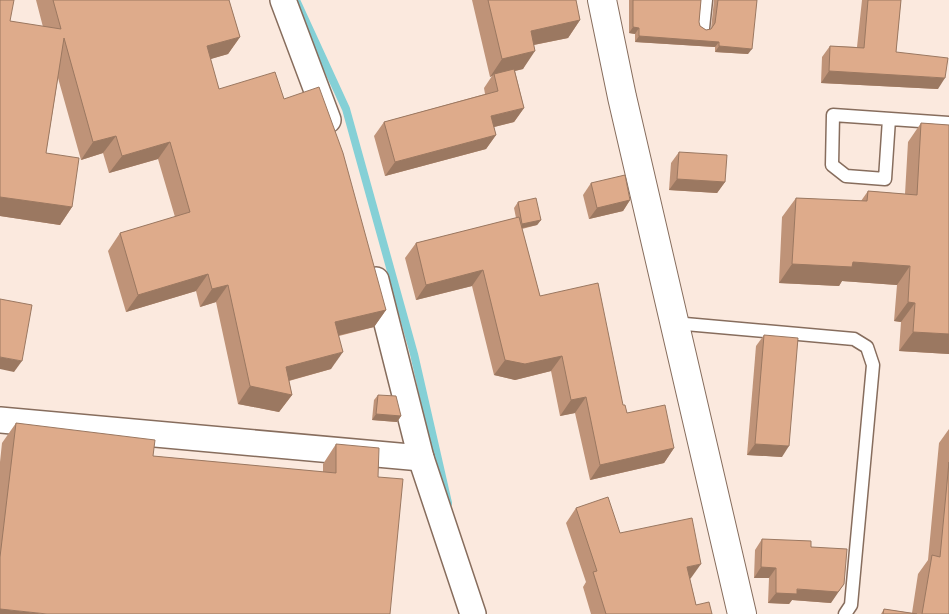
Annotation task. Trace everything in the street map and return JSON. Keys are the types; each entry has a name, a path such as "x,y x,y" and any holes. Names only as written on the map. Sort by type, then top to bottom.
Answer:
{"street":[{"path":"283,0 334,139"},
{"path":"602,0 674,323 742,614"},
{"path":"371,260 421,458 473,614"},
{"path":"0,420 421,458"}],"lane":[{"path":"703,28 706,0"},
{"path":"890,119 885,179 846,176 832,165 833,115 949,123"},
{"path":"674,323 854,339 867,347 873,365 851,605 845,614"}],"building":[{"path":"0,0 14,0 10,21 61,29 53,0 229,0 240,37 207,46 219,89 275,72 284,99 319,87 343,153 386,310 335,322 343,352 286,367 292,395 250,386 228,285 212,289 208,274 138,295 120,233 190,212 170,142 122,156 116,136 93,142 64,38 46,153 79,158 72,207 0,197"},
{"path":"488,0 576,0 580,20 531,31 535,51 502,59"},
{"path":"633,0 701,0 699,22 700,26 706,30 711,29 715,23 718,0 757,0 752,49 719,46 719,42 639,36 639,28 633,27"},
{"path":"868,0 901,0 896,52 948,58 945,78 829,71 830,46 864,48"},
{"path":"514,69 524,108 491,116 496,135 395,162 384,122 498,91 494,74"},
{"path":"921,123 949,125 949,334 913,332 915,303 908,302 910,266 853,262 852,267 792,264 796,198 867,201 868,191 917,195"},
{"path":"679,152 727,155 725,182 677,179"},
{"path":"625,175 630,200 597,208 591,183"},
{"path":"536,198 541,220 522,224 518,202"},
{"path":"519,217 540,296 598,283 623,405 625,405 627,413 665,405 674,448 600,465 586,397 571,400 562,356 525,364 505,360 483,270 426,285 416,243"},
{"path":"0,299 32,305 22,361 0,357"},
{"path":"764,335 798,338 789,446 755,444"},
{"path":"378,395 396,396 401,416 376,414"},
{"path":"16,423 155,440 153,456 336,473 336,444 379,448 378,477 403,479 390,614 47,614 0,609 0,557"},
{"path":"949,462 949,614 922,614 932,555 940,557"},
{"path":"608,497 620,533 692,518 701,564 687,567 696,605 709,602 712,614 606,614 593,572 597,571 576,508"},
{"path":"762,539 811,541 811,547 847,549 844,584 838,592 797,589 797,594 776,593 776,568 761,567"},
{"path":"884,609 917,614 883,614"}],"waterway":[{"path":"296,0 346,109 414,354 448,503"}]}
